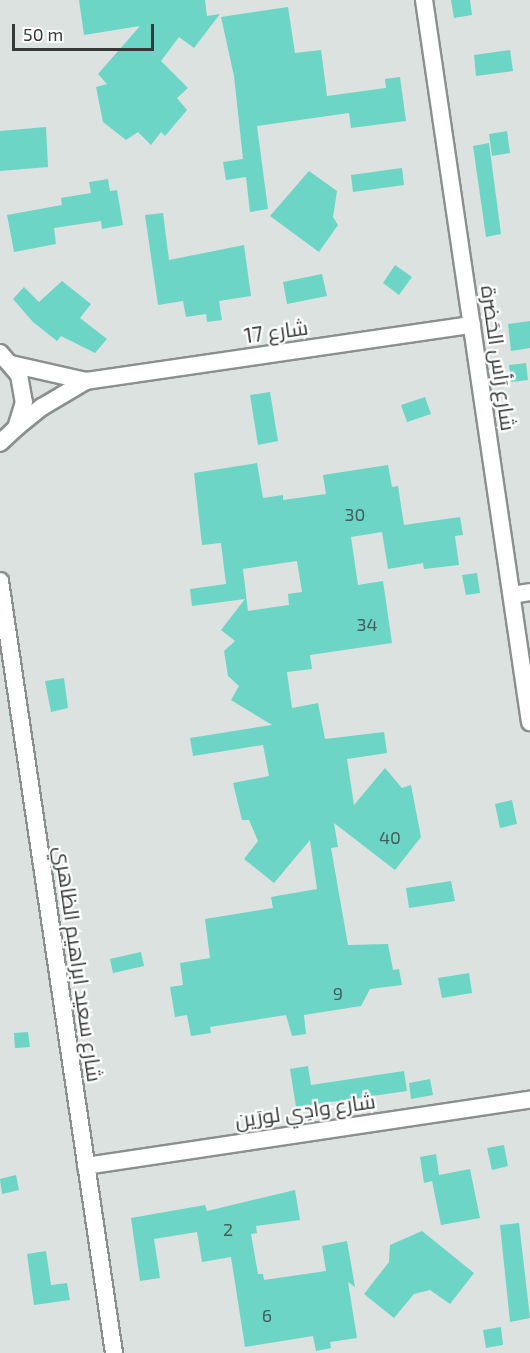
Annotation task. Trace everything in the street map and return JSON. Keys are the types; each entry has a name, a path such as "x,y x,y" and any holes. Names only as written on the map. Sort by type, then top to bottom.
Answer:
{"street":[{"name":"شارع رَأس الحَضرة","path":"424,0 530,722"},
{"name":"شارع 17","path":"5,442 42,406 86,381 472,325"},
{"name":"شارع 17","path":"3,356 86,381"},
{"path":"3,356 24,395 5,442"},
{"name":"شارع سعيد ابراهيم الظاهري","path":"0,581 114,1353"},
{"path":"512,595 530,592"},
{"name":"شارع وادِي لورَين","path":"86,1166 530,1100"}],"building":[{"path":"79,0 205,0 207,16 220,14 194,48 179,37 161,61 188,88 177,98 187,110 165,136 161,132 151,145 138,132 126,140 103,122 96,87 107,84 98,74 140,26 84,35"},
{"path":"451,0 470,0 472,15 454,18"},
{"path":"288,7 295,53 321,50 327,96 386,88 385,79 400,77 406,121 351,128 349,113 257,126 268,209 250,212 246,177 226,180 223,162 243,159 234,76 221,17"},
{"path":"510,50 513,71 476,76 474,55"},
{"path":"46,127 48,167 0,171 0,131"},
{"path":"507,131 510,153 492,156 489,134"},
{"path":"489,143 501,234 486,237 473,146"},
{"path":"402,168 404,185 353,192 351,175"},
{"path":"309,171 337,191 333,217 338,225 319,252 270,216"},
{"path":"108,179 110,191 117,190 123,225 102,229 101,221 54,228 56,244 14,252 7,215 62,205 61,198 91,193 89,182"},
{"path":"163,213 169,260 244,245 251,296 219,301 222,320 207,322 206,314 186,317 183,301 158,305 145,215"},
{"path":"395,265 412,277 399,295 383,283"},
{"path":"322,274 327,296 287,304 283,282"},
{"path":"62,281 91,304 80,318 107,339 95,353 61,336 57,341 33,322 13,299 24,287 39,302"},
{"path":"530,321 530,348 511,351 508,324"},
{"path":"526,363 528,380 511,382 509,365"},
{"path":"270,392 278,441 258,445 250,395"},
{"path":"425,397 431,414 407,422 401,405"},
{"path":"257,463 263,498 283,495 283,500 326,494 323,475 388,465 392,487 398,486 404,525 460,517 463,535 455,536 459,565 424,569 423,563 388,569 382,532 351,537 358,585 383,581 392,643 310,655 312,669 287,672 292,708 318,703 325,739 384,732 387,753 347,759 354,805 385,768 402,788 411,785 421,837 395,870 334,823 338,847 331,848 348,945 388,944 393,970 399,969 402,985 370,989 361,1006 304,1015 306,1034 292,1036 286,1015 210,1027 211,1033 191,1036 187,1015 175,1017 170,987 183,985 180,963 210,958 205,919 273,908 271,897 317,889 310,840 274,883 244,859 258,841 249,820 242,820 233,783 269,776 263,745 193,756 190,738 272,725 231,700 239,686 228,676 224,651 235,641 221,630 245,599 192,606 190,589 226,584 221,543 202,545 194,473","holes":["297,561 302,592 288,594 289,605 248,611 243,569"]},
{"path":"477,573 480,593 466,595 462,575"},
{"path":"64,678 68,708 51,712 45,681"},
{"path":"512,800 517,824 500,828 495,804"},
{"path":"451,881 455,901 409,908 406,888"},
{"path":"141,952 144,966 113,973 110,959"},
{"path":"469,973 472,993 442,998 438,978"},
{"path":"28,1032 30,1047 15,1048 14,1033"},
{"path":"308,1066 311,1085 404,1071 407,1091 296,1107 290,1069"},
{"path":"430,1079 433,1095 411,1099 409,1083"},
{"path":"504,1145 508,1166 492,1170 487,1148"},
{"path":"436,1154 439,1175 470,1169 480,1218 441,1225 432,1181 424,1183 420,1157"},
{"path":"16,1175 19,1190 2,1194 0,1179"},
{"path":"295,1190 300,1220 256,1226 257,1233 251,1234 258,1274 263,1274 264,1280 326,1271 322,1246 347,1241 355,1287 348,1282 357,1338 330,1342 331,1348 316,1351 313,1336 245,1347 231,1257 202,1262 197,1232 154,1239 160,1278 140,1281 131,1218 205,1205 207,1211"},
{"path":"519,1223 530,1318 510,1322 500,1225"},
{"path":"422,1231 474,1273 450,1304 430,1290 414,1294 394,1318 364,1294 389,1262 390,1245"},
{"path":"46,1251 51,1285 67,1283 70,1300 34,1305 27,1254"},
{"path":"501,1327 503,1345 486,1348 483,1330"}]}
